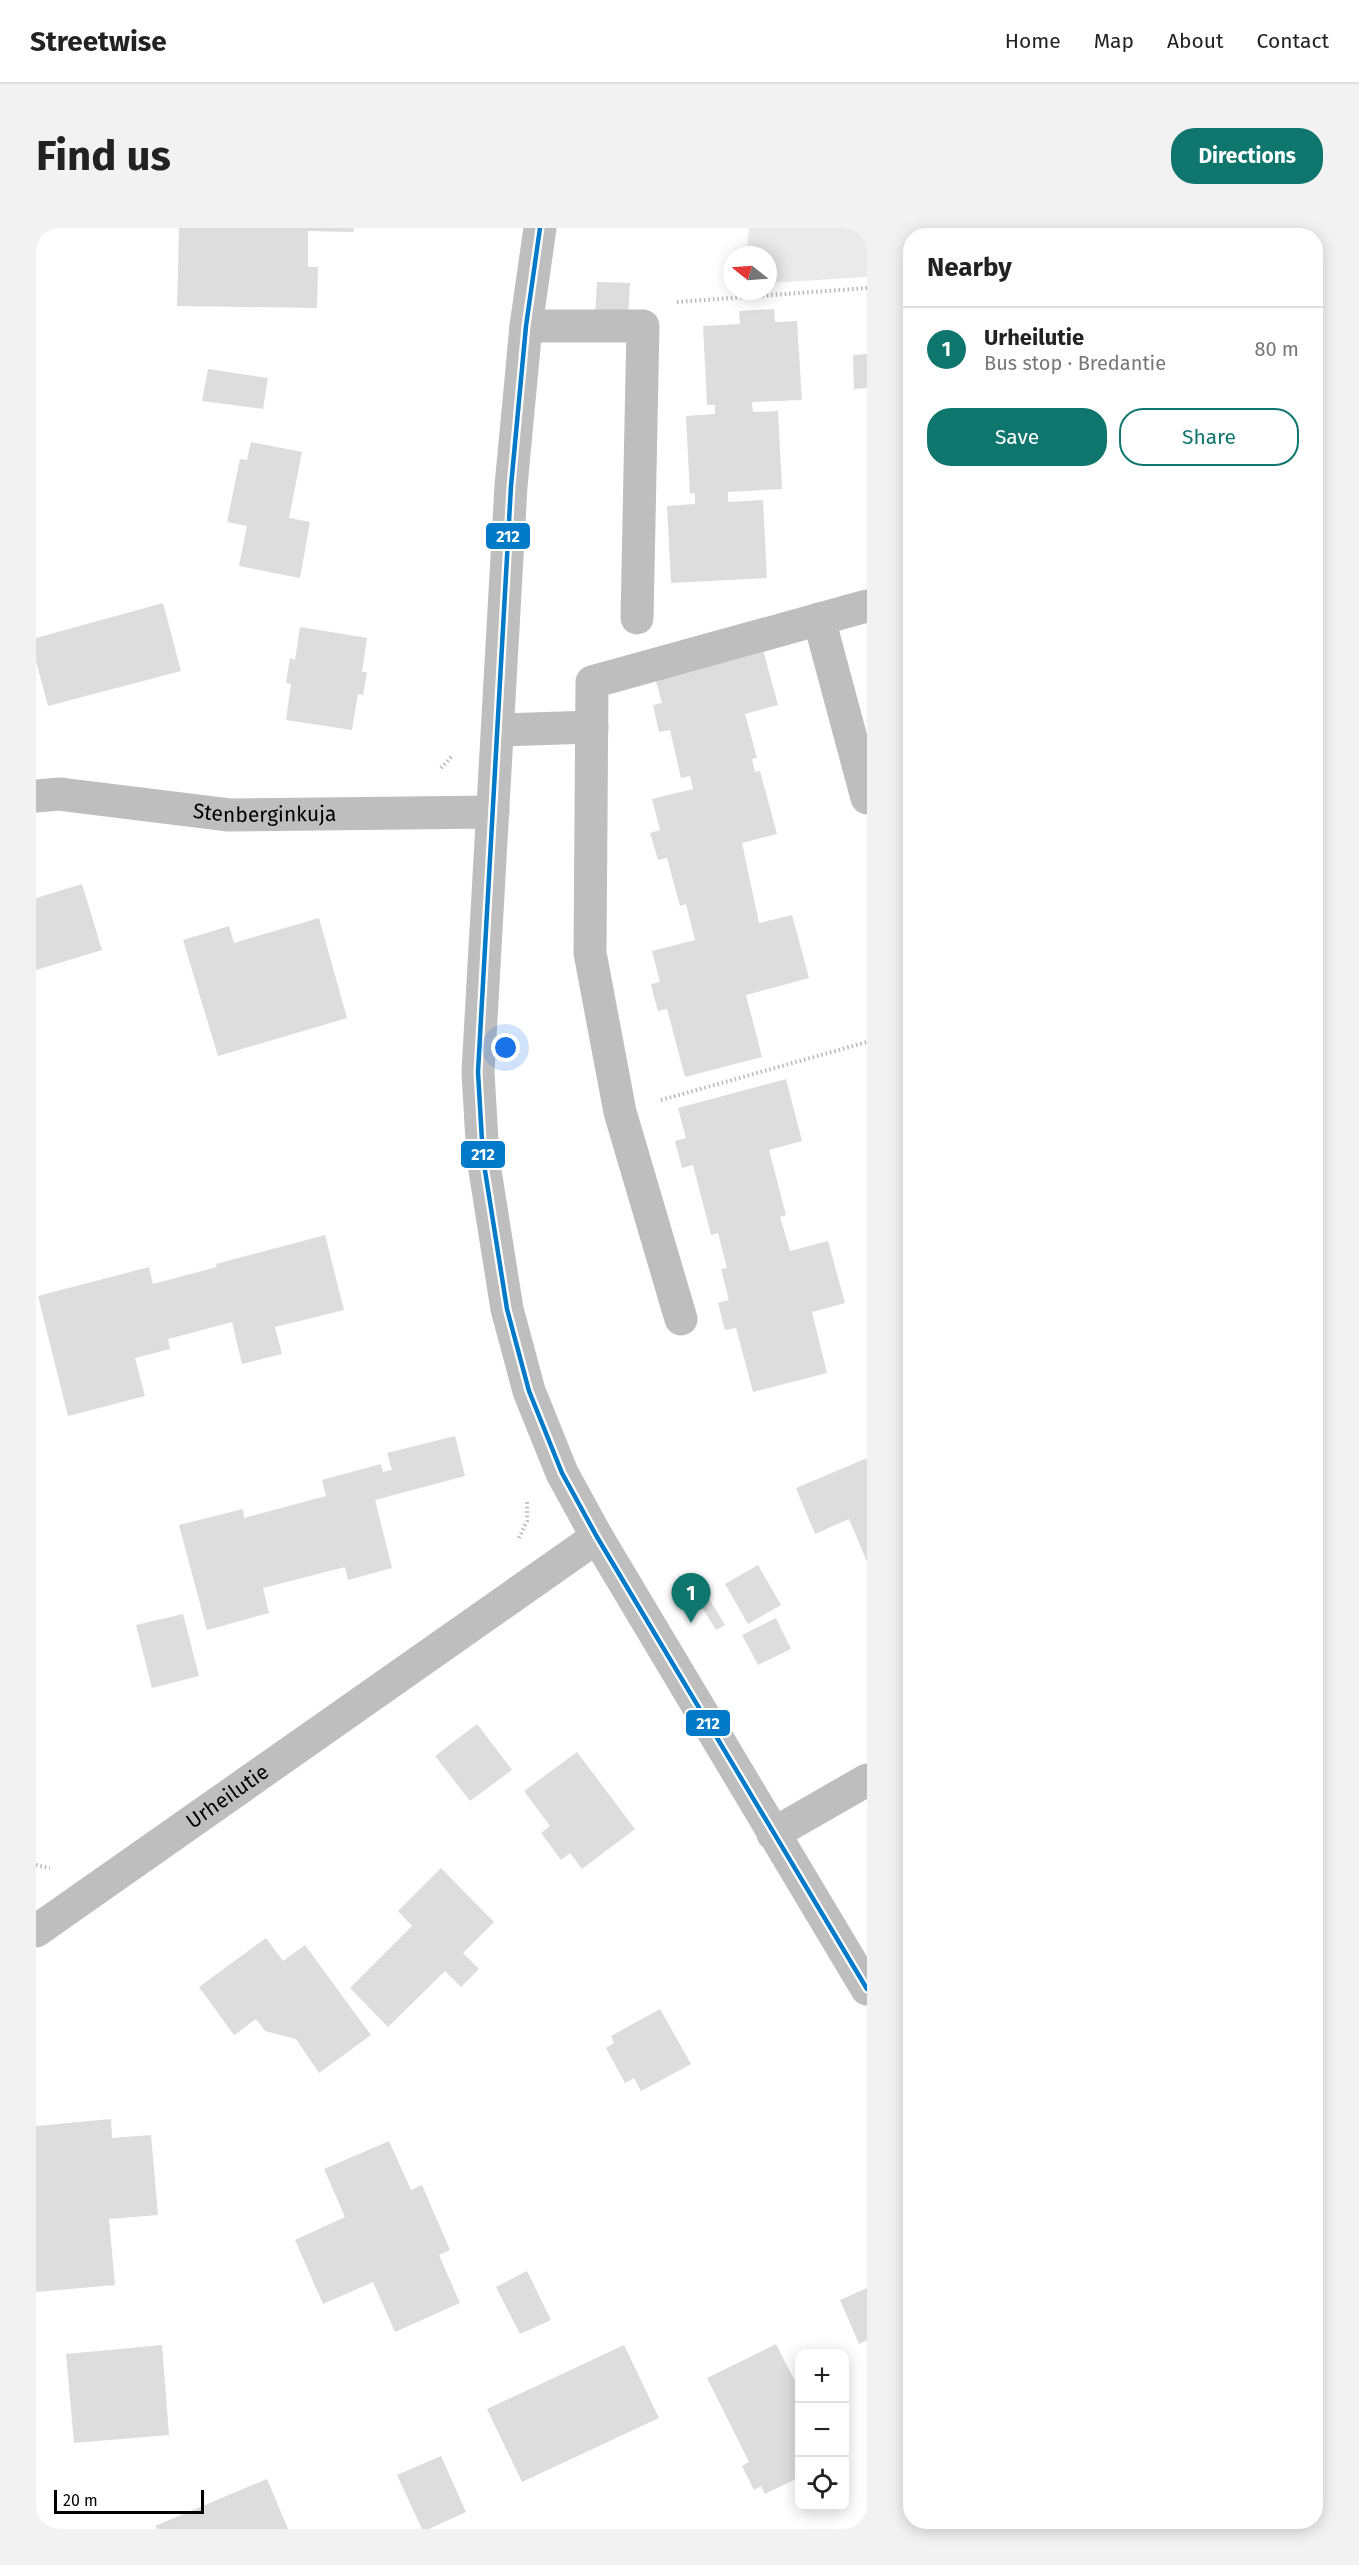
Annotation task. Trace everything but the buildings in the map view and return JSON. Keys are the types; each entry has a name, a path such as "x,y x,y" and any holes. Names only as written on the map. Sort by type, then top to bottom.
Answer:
{"street":[{"path":"540,228 526,326 511,486 478,1072 483,1158 507,1309 529,1391 562,1473 597,1537 867,1989"},
{"path":"526,326 643,326 637,618"},
{"path":"681,1319 620,1112 590,953 592,682 867,606"},
{"path":"819,619 867,798"},
{"path":"498,730 592,727"},
{"name":"Stenberginkuja","path":"36,796 59,794 229,815 493,812"},
{"name":"Urheilutie","path":"36,1931 597,1537"},
{"path":"773,1834 867,1780"}],"path":[{"path":"643,326 672,302 867,288"},
{"path":"441,769 455,753"},
{"path":"620,1112 867,1042"}],"shaded area":[{"path":"749,228 867,228 867,277 777,282 777,246 747,246"}],"transit line":[{"name":"212","path":"540,228 526,326 511,486 478,1072 483,1158 507,1309 529,1391 562,1473 597,1537 867,1989"}],"place":[{"name":"Urheilutie","path":"691,1623"}]}
